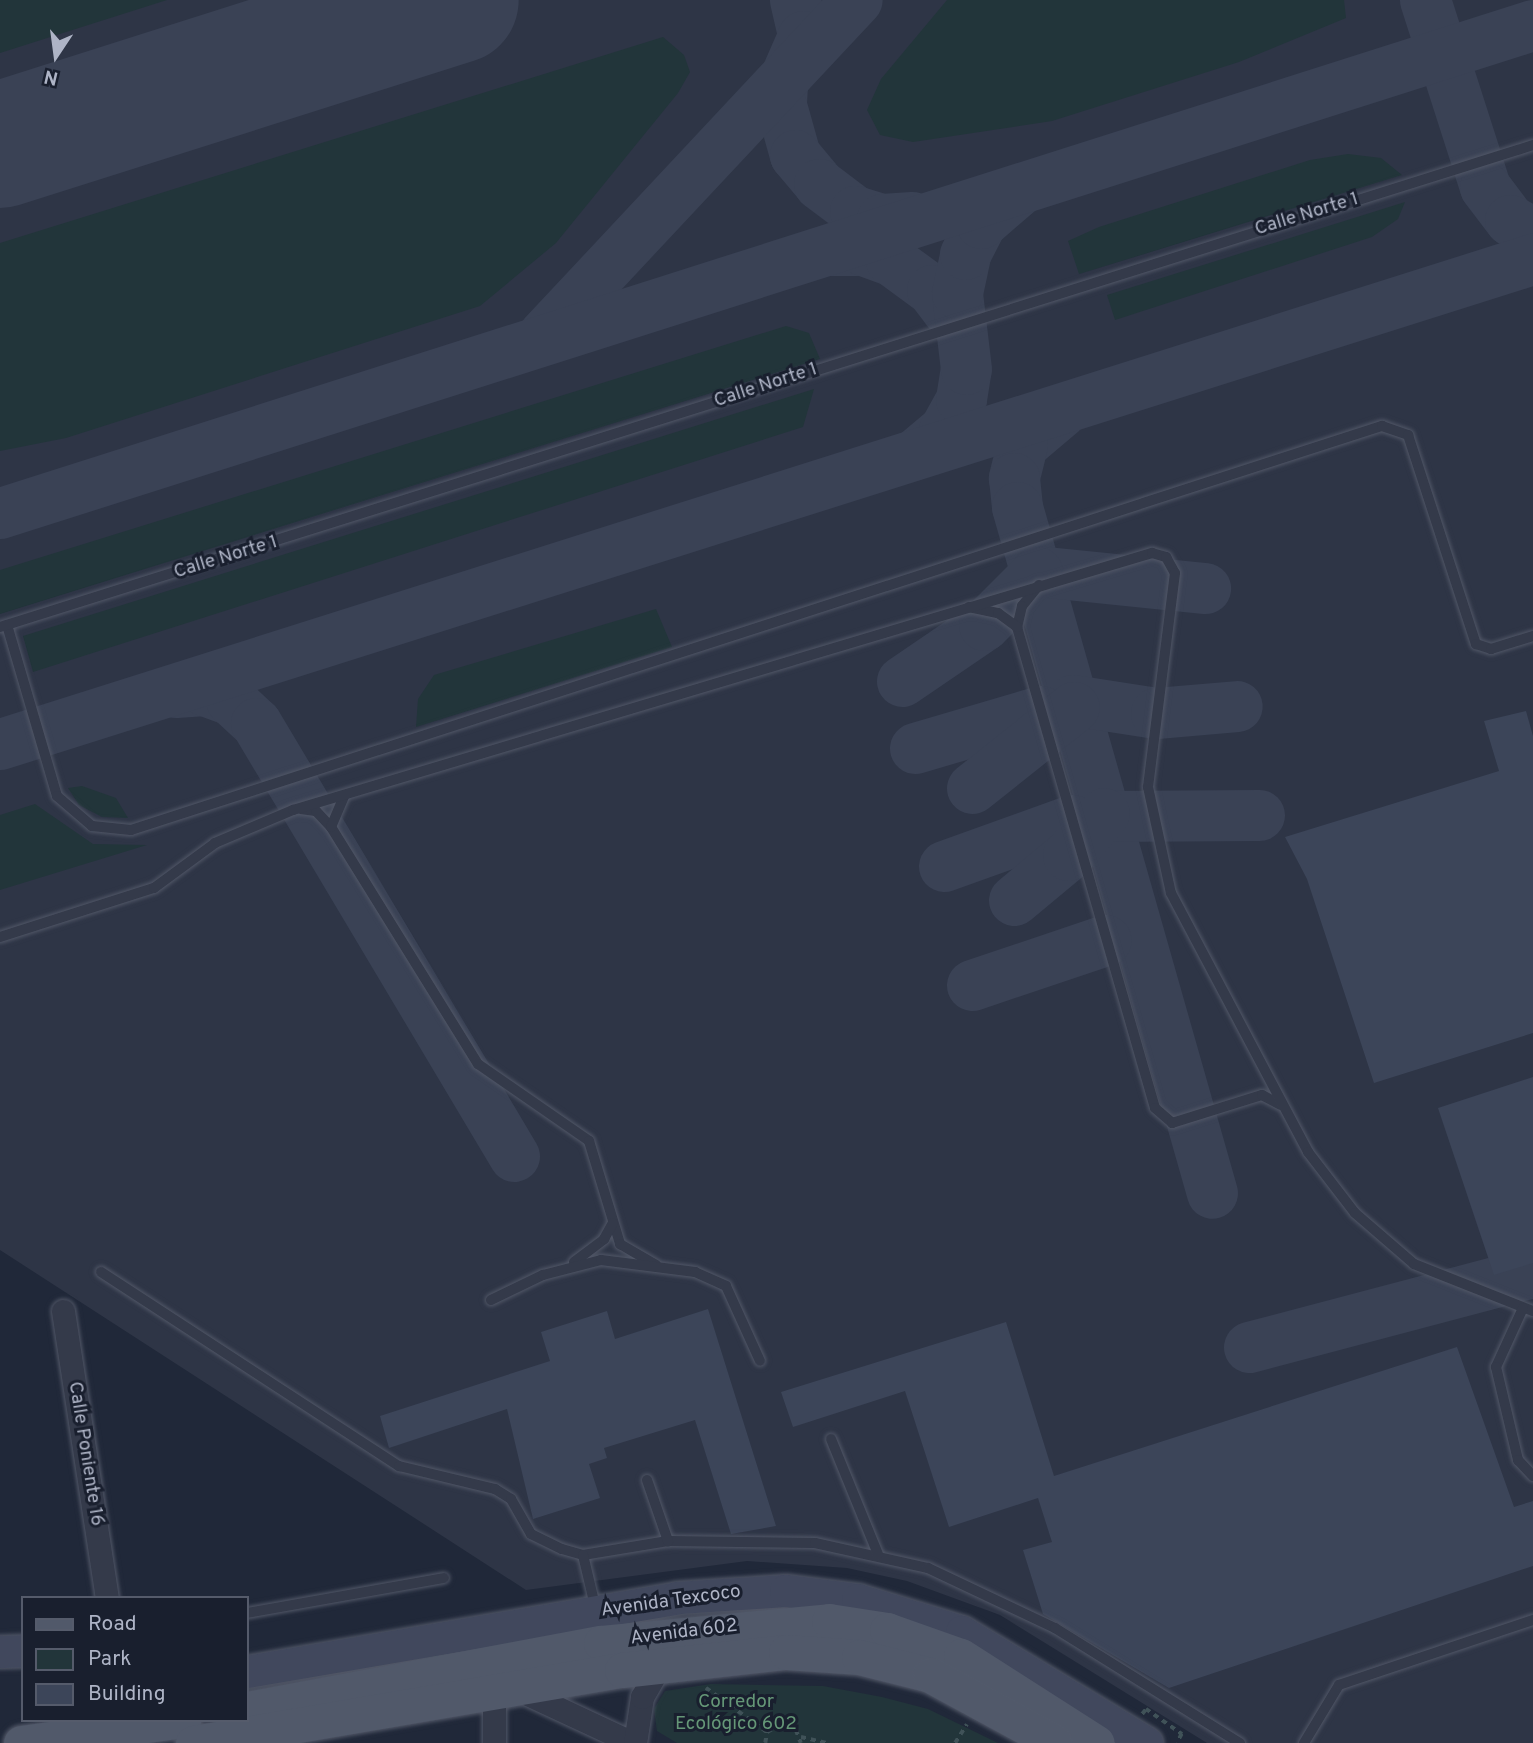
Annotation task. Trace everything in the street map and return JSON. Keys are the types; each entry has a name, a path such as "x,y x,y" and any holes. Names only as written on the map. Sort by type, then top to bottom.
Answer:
{"main road":[{"name":"Avenida Texcoco","path":"248,1672 597,1612 750,1591 858,1600 928,1619 994,1648 1147,1743"},
{"name":"Avenida 602","path":"193,1743 258,1723 601,1643 829,1621 887,1630 961,1656 1097,1743"},
{"path":"0,1652 21,1651"},
{"name":"Avenida 602","path":"258,1723 378,1711 661,1664 811,1653 930,1675 1055,1743"},
{"path":"930,1675 974,1713 1018,1743"},
{"path":"339,1743 378,1711"},
{"path":"21,1743 169,1722"}],"street":[{"name":"Calle Poniente 16","path":"63,1311 107,1596"},
{"path":"494,1743 504,1690 634,1743 642,1697 661,1664"}],"lane":[{"name":"Calle Norte 1","path":"4,626 1533,145"},
{"path":"4,626 57,796 92,826 131,830 1382,426 1408,435 1476,645 1491,649 1533,636"},
{"path":"0,937 154,888 215,843 293,810 1146,552 1166,557 1173,567 1150,762 1153,832 1171,893 1283,1107 1336,1192 1390,1248 1528,1310 1496,1367 1518,1460 1533,1476"},
{"path":"1040,584 1022,606 1017,627 1155,1108 1172,1123 1262,1095 1283,1107"},
{"path":"965,607 994,612 1017,627"},
{"path":"331,827 346,794"},
{"path":"293,810 316,811 331,827 457,1041 508,1089 589,1142 613,1223 629,1255 726,1286 760,1362"},
{"path":"1262,1095 1266,1074"},
{"path":"491,1300 568,1266 596,1248 613,1223"},
{"path":"568,1266 601,1259 656,1265"},
{"path":"101,1272 399,1466 495,1489 511,1499 531,1534 583,1555 668,1541 816,1543 878,1554 958,1580 1055,1628 1240,1743"},
{"path":"831,1439 878,1554"},
{"path":"647,1480 668,1541"},
{"path":"583,1555 597,1612"},
{"path":"248,1613 444,1578"},
{"path":"1307,1742 1339,1685 1533,1620"}],"path":[{"path":"702,1686 767,1732"},
{"path":"1146,1709 1182,1734 1177,1743"},
{"path":"955,1743 974,1713"},
{"path":"765,1743 767,1732 781,1724 801,1737 826,1743"},
{"path":"801,1737 802,1743"}],"shaded area":[{"path":"0,0 1533,0 1533,1743 1207,1743 1000,1615 907,1581 847,1568 747,1561 526,1590 0,1250"}],"green space":[{"path":"0,0 167,0 0,53"},
{"path":"947,0 1344,0 1346,18 1239,62 1052,121 913,142 880,135 867,110 881,79"},
{"path":"663,37 684,55 690,72 678,93 556,243 480,306 66,438 0,451 0,243"},
{"path":"1348,154 1381,158 1402,175 1079,274 1068,241 1099,227 1310,160"},
{"path":"1405,202 1398,219 1372,237 1115,320 1107,295"},
{"path":"786,326 809,333 820,359 0,614 0,570"},
{"path":"814,389 803,427 33,672 23,636"},
{"path":"656,609 672,647 416,727 418,699 434,675"},
{"path":"82,786 116,798 128,818 102,817 79,805 68,788"},
{"path":"35,804 93,844 147,845 0,890 0,815"},
{"name":"Corredor Ecológico 602","path":"711,1684 823,1686 882,1697 928,1709 998,1743 677,1743 657,1731 654,1709 665,1691"}],"building":[{"path":"1526,711 1533,736 1533,1033 1374,1083 1307,879 1285,837 1499,771 1484,721"},
{"path":"1533,1077 1533,1263 1494,1275 1438,1108"},
{"path":"708,1309 776,1526 731,1534 695,1420 604,1448 607,1458 589,1464 600,1498 533,1519 507,1409 389,1448 380,1416 550,1361 541,1332 607,1311 615,1339"},
{"path":"1006,1322 1054,1476 1457,1347 1514,1507 1533,1501 1533,1566 1169,1688 1043,1614 1023,1550 1052,1542 1038,1498 949,1527 905,1391 793,1427 781,1392"}],"taxiway":[{"path":"795,0 803,36 782,84 781,105 795,155 819,184 855,211 882,219 912,217"},
{"path":"543,335 857,0"},
{"path":"1425,0 1485,187 1510,220 1533,233"},
{"path":"0,513 1533,25"},
{"path":"915,454 944,430 961,399 966,369 957,293 965,254 981,223 1018,191"},
{"path":"830,250 863,250 891,260 932,290 957,323"},
{"path":"0,744 1533,259"},
{"path":"1062,411 1022,445 1014,478 1017,507 1212,1193"},
{"path":"1037,571 1205,588"},
{"path":"902,681 984,625 1037,572"},
{"path":"176,692 204,690 231,700 256,723 514,1156"},
{"path":"1072,700 1156,713 1237,706"},
{"path":"972,788 1074,707"},
{"path":"915,748 1041,711"},
{"path":"1014,900 1068,855 1104,813"},
{"path":"1105,816 1259,815"},
{"path":"944,866 1072,820"},
{"path":"972,985 1106,940"},
{"path":"1249,1347 1533,1272"}],"runway":[{"path":"0,145 456,0"}]}
